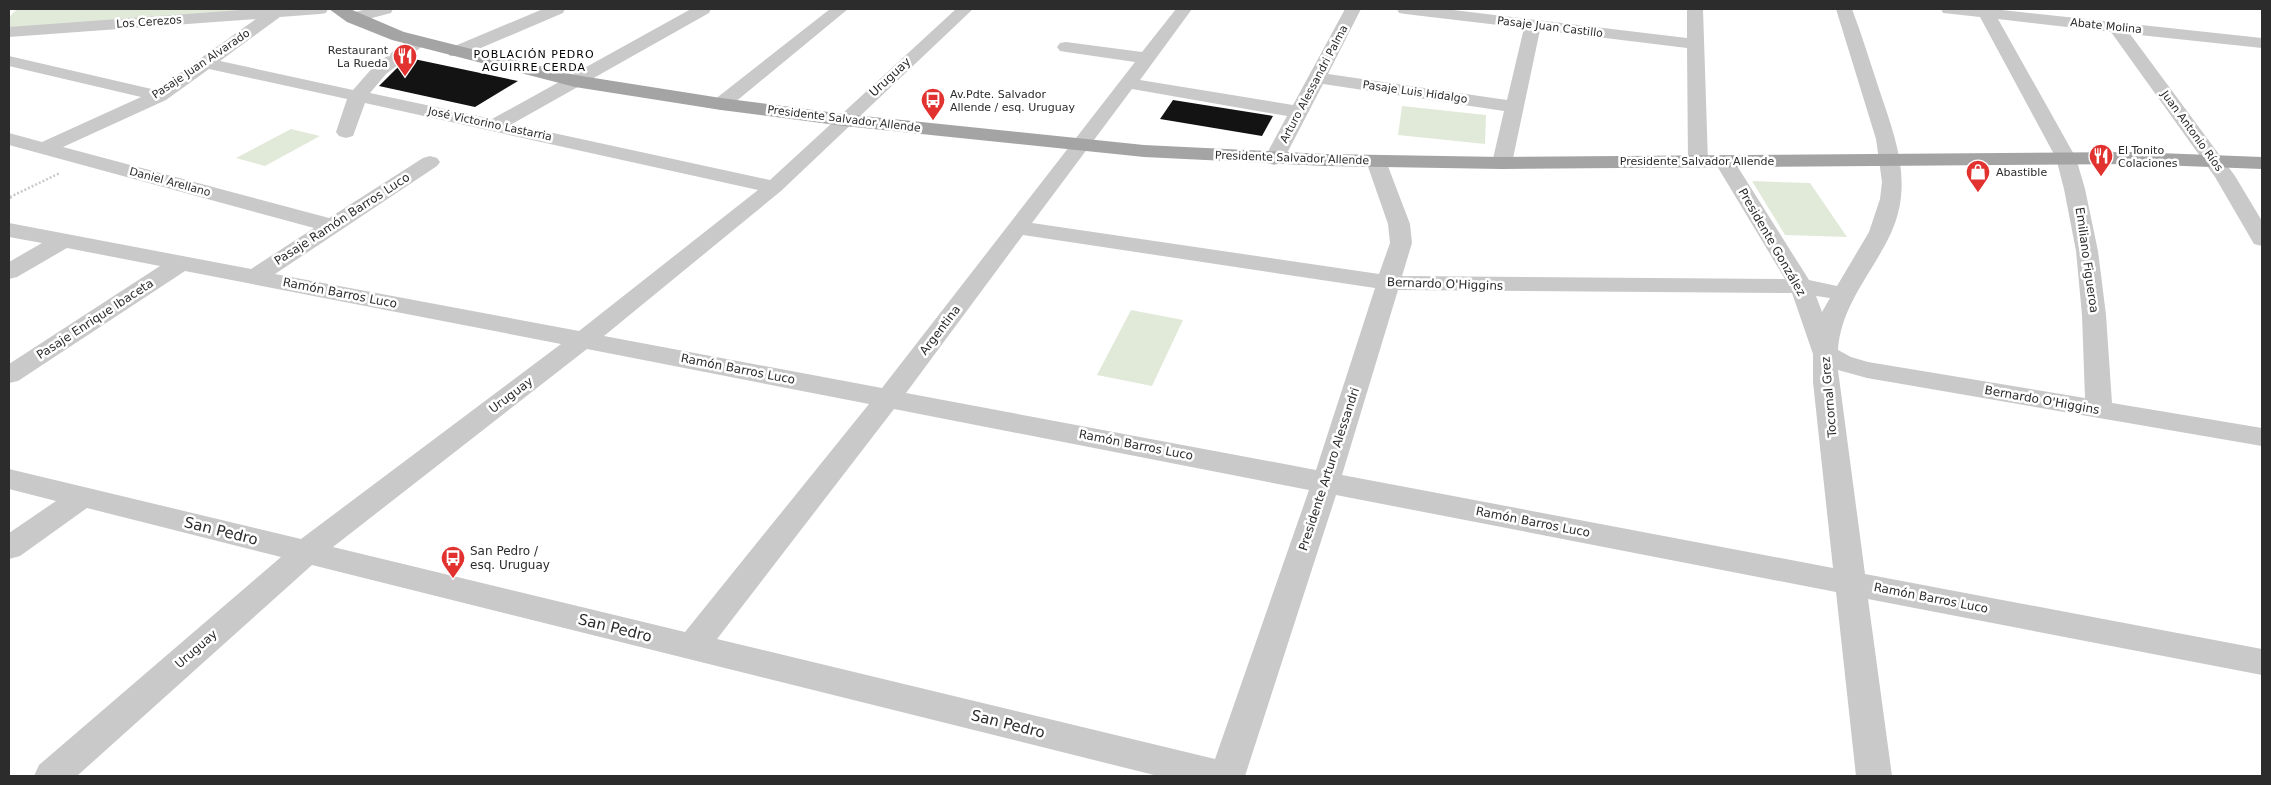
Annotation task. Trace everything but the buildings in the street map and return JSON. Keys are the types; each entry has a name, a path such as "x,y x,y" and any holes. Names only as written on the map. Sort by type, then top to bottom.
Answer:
{"main road":[{"name":"Presidente Salvador Allende","path":"345,14 418,41 575,81 721,104 844,120 1080,146 1274,159 1502,163 2066,158 2214,160 2262,163"}],"street":[{"name":"Los Cerezos","path":"9,32 274,14 320,9"},
{"path":"345,14 385,9"},
{"path":"456,52 557,9"},
{"path":"496,126 703,9"},
{"path":"721,104 840,9"},
{"name":"Uruguay","path":"52,776 306,552 583,340 774,187 965,9"},
{"name":"Argentina","path":"692,647 889,397 1184,9"},
{"name":"Arturo Alessandri Palma","path":"1274,159 1353,9"},
{"name":"Pasaje Juan Castillo","path":"1405,9 1510,15 1533,25 1695,44"},
{"path":"1695,9 1698,162"},
{"name":"Tocornal Grez","path":"1844,9 1892,160 1893,197 1888,214 1881,232 1844,294 1831,321 1825,353 1826,382 1874,776"},
{"name":"Abate Molina","path":"1949,9 2259,45"},
{"name":"Emiliano Figueroa","path":"1986,13 2066,158 2079,202 2086,239 2096,335 2099,410"},
{"name":"Pasaje Juan Alvarado","path":"45,148 158,96 274,14"},
{"path":"1502,163 1533,25"},
{"name":"Juan Antonio Ríos","path":"2116,27 2214,160 2242,202 2262,239"},
{"path":"346,132 358,96 380,70 418,41"},
{"path":"1066,47 1146,58"},
{"path":"9,61 158,96"},
{"name":"José Victorino Lastarria","path":"206,63 774,187"},
{"name":"Pasaje Luis Hidalgo","path":"1316,78 1514,106"},
{"path":"1127,83 1299,112"},
{"name":"Daniel Arellano","path":"9,139 332,226"},
{"name":"Presidente Arturo Alessandri","path":"1227,776 1326,482 1401,243 1401,231 1376,161"},
{"name":"Presidente González","path":"1724,161 1801,286 1825,353"},
{"name":"Pasaje Ramón Barros Luco","path":"254,277 430,162"},
{"name":"Bernardo O'Higgins","path":"1018,228 1390,283 1451,285 1801,286 1844,294"},
{"name":"Ramón Barros Luco","path":"9,230 889,397 2262,662"},
{"path":"9,272 64,240"},
{"name":"Pasaje Enrique Ibaceta","path":"9,375 181,263"},
{"name":"Bernardo O'Higgins","path":"1825,353 1837,361 1854,368 2262,437"},
{"name":"San Pedro","path":"9,479 1220,776"},
{"path":"9,548 82,497"}],"path":[{"path":"9,198 41,182"}],"green space":[{"path":"17,9 289,9 9,29 9,17"},
{"path":"1402,106 1486,115 1485,144 1398,135"},
{"path":"291,129 320,136 265,166 236,158"},
{"path":"1752,181 1810,183 1847,237 1785,235"},
{"path":"1131,310 1183,320 1152,386 1097,375"}],"place":[{"name":"Restaurant La Rueda","path":"405,77"},
{"name":"Av.Pdte. Salvador Allende / esq. Uruguay","path":"933,121"},
{"name":"El Tonito Colaciones","path":"2101,177"},
{"name":"Abastible","path":"1978,193"},
{"name":"San Pedro / esq. Uruguay","path":"453,579"}],"district":[{"name":"POBLACIÓN PEDRO AGUIRRE CERDA","path":"534,60"}]}
